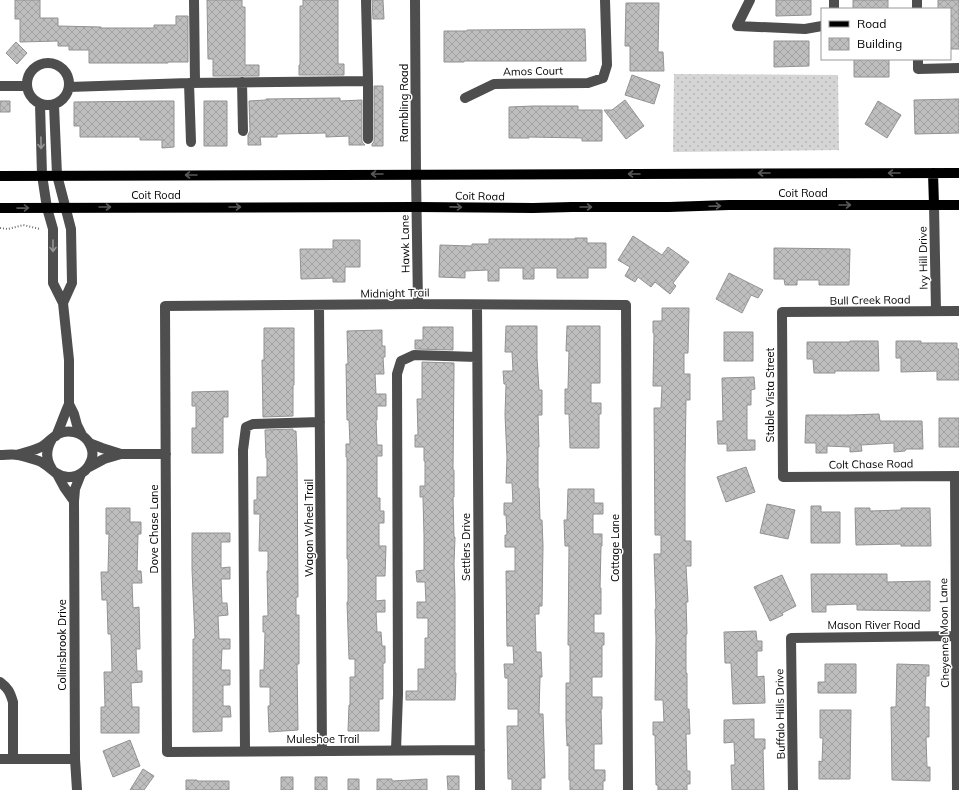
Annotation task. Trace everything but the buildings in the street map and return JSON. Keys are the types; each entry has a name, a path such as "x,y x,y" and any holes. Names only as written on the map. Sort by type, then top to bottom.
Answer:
{"main road":[{"path":"934,173 934,205"},
{"name":"Coit Road","path":"0,176 959,173"},
{"name":"Coit Road","path":"0,208 533,208 737,205 959,205"}],"street":[{"path":"191,142 194,0"},
{"path":"366,0 368,139"},
{"name":"Rambling Road","path":"415,0 416,207"},
{"name":"Amos Court","path":"465,98 494,84 588,83 603,78 606,65 605,0"},
{"path":"750,0 737,26 805,29 821,26"},
{"path":"51,63 57,65 66,74 69,86 64,98 60,102 48,106 40,104 34,100 30,96 26,86 29,74 33,69 38,65 51,63"},
{"path":"918,64 959,68"},
{"path":"69,86 368,81"},
{"path":"242,82 243,131"},
{"path":"0,86 26,86"},
{"name":"Collinsbrook Drive","path":"40,104 42,175 47,208 53,229 53,283 63,303 69,360 69,404 92,448 92,460 74,489 75,759 77,790"},
{"path":"54,105 57,175 71,229 72,283 63,303"},
{"name":"Ivy Hill Drive","path":"934,205 936,311"},
{"name":"Hawk Lane","path":"416,207 418,304"},
{"name":"Midnight Trail","path":"165,306 320,306 418,304 626,305"},
{"name":"Settlers Drive","path":"478,304 477,357 480,790"},
{"name":"Cottage Lane","path":"626,305 628,790"},
{"name":"Dove Chase Lane","path":"165,306 167,752"},
{"name":"Wagon Wheel Trail","path":"320,306 322,751"},
{"name":"Bull Creek Road","path":"782,312 959,311"},
{"name":"Stable Vista Street","path":"782,312 783,477"},
{"path":"396,750 398,694 398,374 401,361 414,355 477,357"},
{"name":"Collinsbrook Drive","path":"69,404 60,427 49,444 46,453 48,462 74,500"},
{"path":"245,752 243,458 246,427 253,424 320,422"},
{"path":"0,455 17,454 42,446 54,437 68,431 74,432 102,448 121,454"},
{"path":"17,454 40,462 62,476 70,477 75,476 104,459 121,454 166,454"},
{"name":"Colt Chase Road","path":"783,477 957,476"},
{"name":"Cheyenne Moon Lane","path":"957,476 956,636 958,790"},
{"name":"Mason River Road","path":"791,638 956,636"},
{"name":"Buffalo Hills Drive","path":"791,638 793,790"},
{"path":"0,682 6,686 13,702 13,759"},
{"name":"Muleshoe Trail","path":"167,752 480,750"},
{"path":"0,759 75,759"}],"path":[{"path":"0,228 8,229 24,225 40,228"}],"shaded area":[{"path":"674,74 838,75 839,150 673,152"}]}
